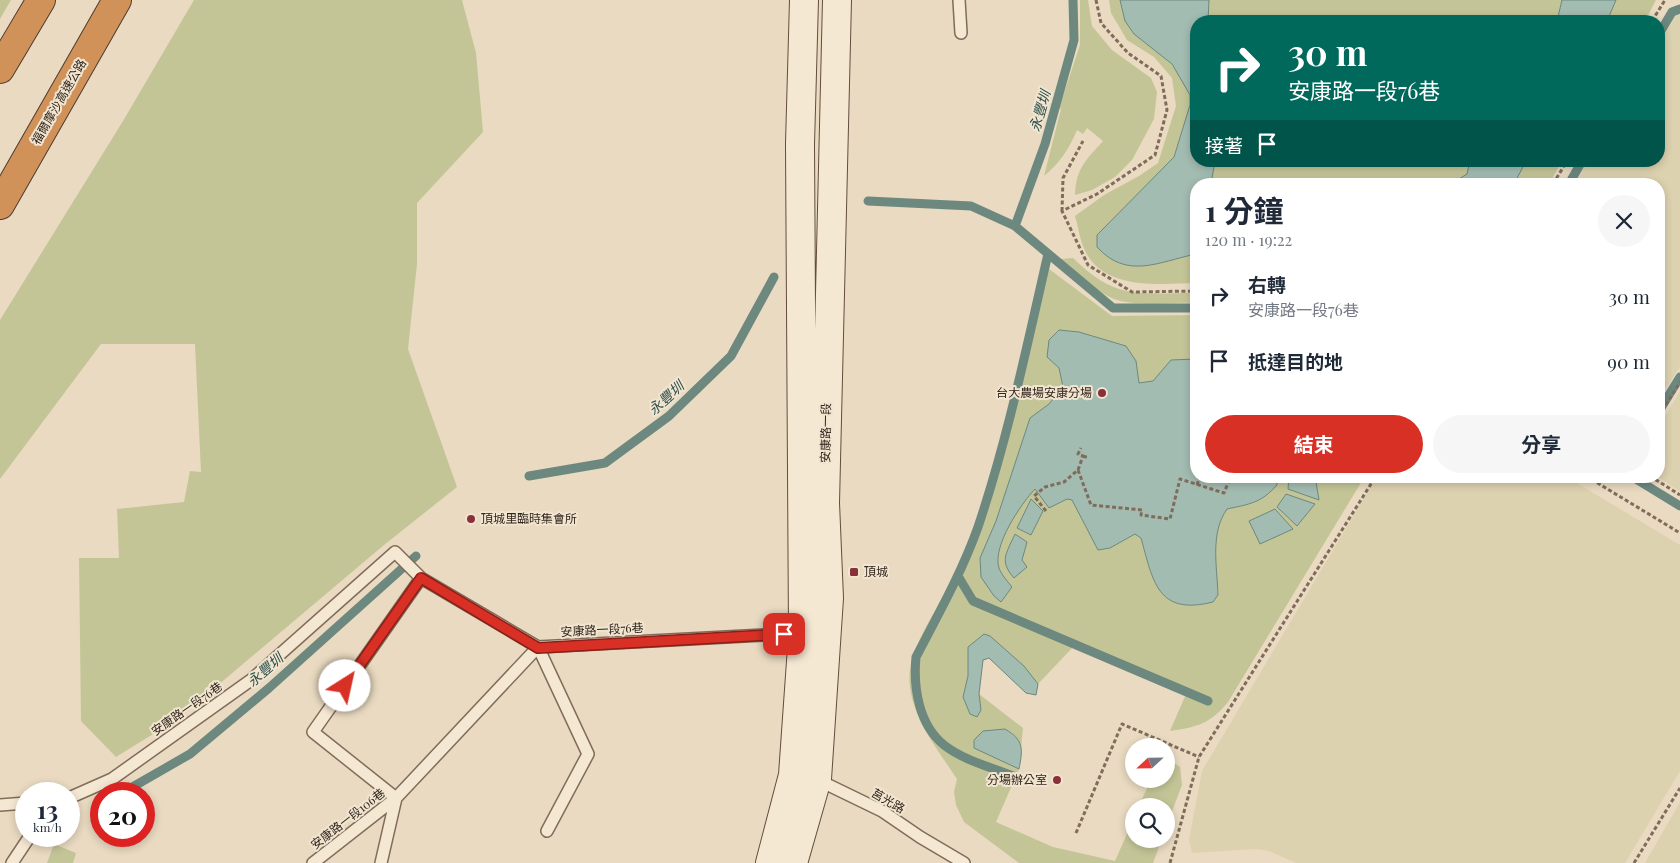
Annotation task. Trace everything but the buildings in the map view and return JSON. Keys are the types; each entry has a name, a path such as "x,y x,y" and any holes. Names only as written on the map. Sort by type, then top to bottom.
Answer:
{"highway":[{"path":"0,69 41,0"},
{"name":"福爾摩沙高速公路","path":"0,205 117,0"}],"main road":[{"name":"安康路一段","path":"770,863 805,777 802,633 800,144 804,0"},
{"name":"安康路一段","path":"793,863 829,598 825,493 837,0"}],"lane":[{"path":"959,0 960,33"},
{"name":"安康路一段76巷","path":"80,793 112,779 251,680 396,552 418,575"},
{"path":"538,648 396,798 313,732 418,575 538,648 588,754 547,831"},
{"name":"安康路一段76巷","path":"538,648 802,633"},
{"name":"莒光路","path":"805,777 882,811 964,863"},
{"name":"安康路一段106巷","path":"313,863 396,798"},
{"name":"安康路一段106巷","path":"381,863 396,798"},
{"path":"0,805 15,804"},
{"path":"12,863 23,847"}],"path":[{"path":"1062,211 1097,194 1155,155 1166,110 1161,76 1128,53 1101,23 1096,0"},
{"path":"1656,15 1665,0"},
{"path":"1083,141 1063,178 1062,211 1088,265 1132,292 1190,291"},
{"path":"1557,178 1564,167"},
{"path":"1665,406 1680,382"},
{"path":"1081,448 1078,454 1090,458"},
{"path":"1046,511 1034,496 1045,487 1064,482 1078,470 1084,456"},
{"path":"1078,470 1091,505 1142,510 1141,515 1170,518 1180,479 1190,483"},
{"path":"1191,483 1224,493 1228,483"},
{"path":"1170,863 1199,757 1372,483"},
{"path":"1598,483 1680,533"},
{"path":"1662,483 1680,494"},
{"path":"1076,833 1122,724 1199,757"},
{"path":"1634,863 1680,788"}],"shaded area":[{"path":"1120,0 1209,0 1208,15 1190,15 1190,95 1172,64 1134,34 1125,21"},
{"path":"1562,0 1616,0 1610,15 1558,15"},
{"path":"1680,13 1680,367 1665,390 1665,178 1578,178 1585,167 1665,167 1665,32 1676,14"},
{"path":"1190,105 1190,167 1214,167 1212,178 1190,178 1190,256 1144,266 1131,266 1108,257 1097,247 1097,235 1174,157"},
{"path":"1469,167 1523,167 1517,178 1461,178 1467,174"},
{"path":"1059,330 1079,332 1126,346 1136,361 1139,383 1153,381 1171,360 1190,359 1190,483 1277,483 1266,496 1249,504 1227,509 1222,518 1216,539 1218,595 1213,602 1194,605 1180,604 1169,599 1160,591 1154,581 1141,538 1135,534 1110,548 1098,550 1072,500 1067,499 1049,508 1035,489 1009,526 1000,548 999,568 1012,587 1001,602 994,596 981,577 980,558 996,521 1030,418 1049,404 1063,387 1059,368 1047,357 1049,340"},
{"path":"1680,391 1680,491 1665,482 1665,417"},
{"path":"1288,483 1316,483 1319,500 1288,489"},
{"path":"1373,483 1577,483 1680,545 1680,771 1625,863 1296,863 1269,851 1256,849 1192,853 1189,840 1202,771"},
{"path":"1286,494 1315,504 1297,526 1277,507"},
{"path":"1031,499 1043,511 1031,535 1017,528"},
{"path":"1275,509 1293,529 1260,544 1249,521"},
{"path":"1015,534 1027,542 1022,560 1027,567 1014,578 1005,562"},
{"path":"984,634 990,636 1024,666 1038,684 1036,695 1026,693 989,658 983,660 979,694 981,710 977,717 970,714 963,697 968,676 968,647"},
{"path":"1005,729 1016,737 1021,746 1019,769 974,748 974,740 983,731"},
{"path":"1680,802 1680,863 1645,863"}],"green space":[{"path":"0,0 11,0 0,19"},
{"path":"194,0 462,0 476,53 483,132 417,203 417,264 408,349 457,487 384,545 179,718 116,757 81,721 79,558 119,558 117,509 184,502 190,471 201,472 195,344 101,344 0,479 0,320 123,121"},
{"path":"1080,0 1088,0 1092,26 1112,50 1151,78 1157,92 1154,119 1132,160 1115,177 1092,190 1075,195 1077,178 1083,165 1103,141 1087,128 1083,134 1077,130 1064,155 1044,176 1061,109 1059,108 1080,45"},
{"path":"1109,0 1656,0 1648,15 1190,15 1190,167 1559,167 1552,178 1190,178 1190,283 1164,284 1131,282 1116,278 1102,271 1091,261 1083,246 1075,216 1104,195 1158,163 1176,106 1172,78 1154,57 1127,40 1111,13"},
{"path":"1073,258 1103,282 1116,288 1144,293 1190,293 1190,303 1143,304 1114,299 1093,286 1061,259"},
{"path":"1049,269 1112,316 1190,315 1190,483 1361,483 1228,702 1209,720 1188,728 1170,731 1186,694 1074,646 1038,684 1036,695 1026,693 989,658 983,661 979,694 1023,728 1019,769 996,822 1053,847 1115,861 1125,838 1125,848 1159,848 1153,863 1019,863 964,822 956,805 954,792 957,779 929,737 914,706 910,690 910,673 913,657 920,638 951,581 957,584 972,553 1004,447"},
{"path":"1175,763 1180,767 1182,785 1175,803 1175,798 1143,798 1147,788 1175,788"},
{"path":"53,847 61,847 76,853 73,863 47,863"}],"waterway":[{"name":"永豐圳","path":"1015,226 1045,144 1074,40 1073,0"},
{"path":"1665,24 1672,12 1680,9"},
{"path":"1572,178 1579,167"},
{"name":"永豐圳","path":"868,201 971,206 1015,226 1113,308 1190,308"},
{"path":"1018,778 961,756 935,737 923,717 917,693 915,669 916,657 965,560 989,493 999,460 1048,254"},
{"name":"永豐圳","path":"529,476 605,463 669,416 731,356 774,277"},
{"path":"1665,401 1680,377"},
{"name":"永豐圳","path":"1642,483 1680,506"},
{"name":"永豐圳","path":"141,782 190,754 269,688 416,556"},
{"path":"958,576 973,601 1208,701"}],"place":[{"name":"台大農場安康分場","path":"1102,393"},
{"name":"頂城里臨時集會所","path":"471,519"},
{"name":"頂城","path":"854,572"},
{"name":"分場辦公室","path":"1057,780"}],"route":[{"path":"345,686 421,578 538,648 784,634"}]}
